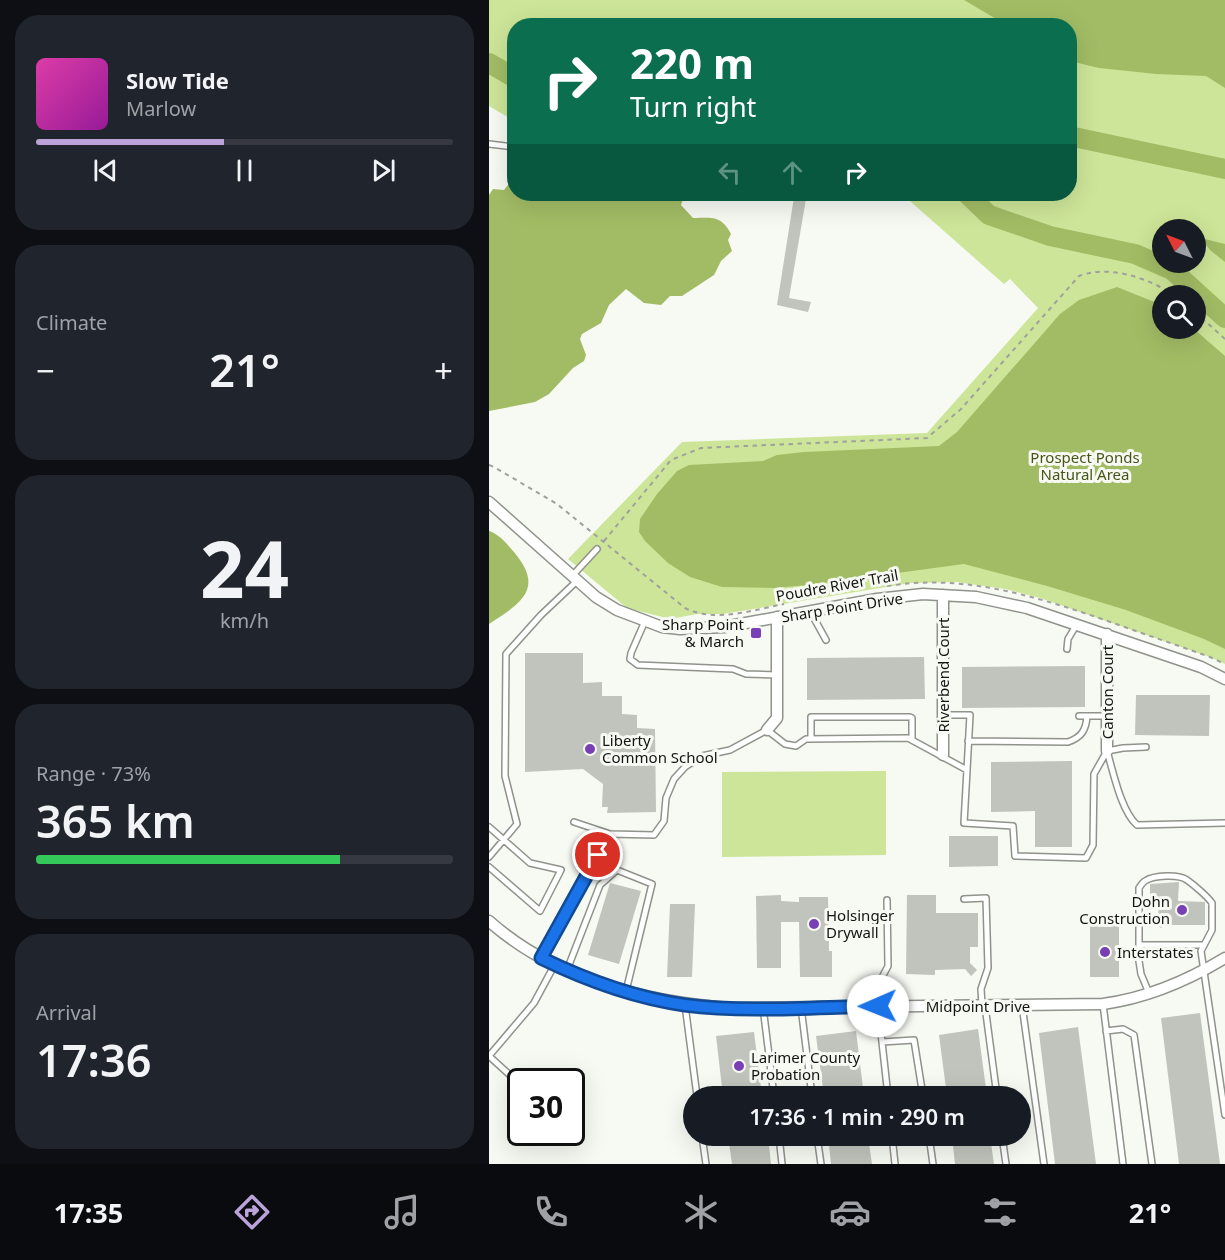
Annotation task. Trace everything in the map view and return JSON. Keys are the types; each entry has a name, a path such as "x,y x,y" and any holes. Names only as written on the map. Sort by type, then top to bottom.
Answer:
{"street":[{"name":"Sharp Point Drive","path":"489,502 596,597 617,610 662,627 691,629 724,627 877,599 923,594 976,597 1017,605 1077,624 1201,667 1225,678"},
{"name":"Riverbend Court","path":"943,595 943,755"},
{"path":"767,730 777,718 777,617"},
{"name":"Canton Court","path":"1107,634 1107,751"},
{"name":"Midpoint Drive","path":"489,921 541,958 567,970 625,991 685,1005 801,1007 1103,1004 1125,1001 1178,983 1225,958"}],"lane":[{"path":"489,144 507,146"},
{"path":"489,857 517,824 505,776 506,654 574,579 597,549"},
{"path":"810,611 826,640"},
{"path":"645,621 630,659 638,665 733,669 746,674 777,675"},
{"path":"1067,649 1068,639 1077,624"},
{"path":"943,715 970,715 964,823 1013,826 1015,856 1086,858 1093,845 1094,774 1107,751"},
{"path":"1079,716 1107,716"},
{"path":"968,741 1068,742 1083,734 1087,716"},
{"path":"811,739 811,717 912,717 912,740"},
{"path":"574,822 610,834 654,835 664,821 666,798 674,779 685,767 702,756 730,750 767,730 785,744 796,746 806,739 908,738 943,755 966,770"},
{"path":"1107,751 1146,747"},
{"path":"1107,751 1126,810 1130,819 1137,825 1225,823"},
{"path":"489,827 530,863 561,870 540,911 489,867"},
{"path":"541,958 610,834"},
{"path":"567,970 600,885 617,870 652,884 625,991"},
{"path":"1149,993 1141,974 1139,888 1144,881 1153,877 1180,877 1201,891 1212,903 1212,930 1201,951 1225,1115"},
{"path":"964,899 986,898 988,968 981,988 995,1086"},
{"path":"887,900 888,966 879,984 878,1006 887,1086"},
{"path":"1139,945 1203,945"},
{"path":"507,1072 489,1056 534,1003 555,964"},
{"path":"1103,1004 1123,1164"},
{"path":"685,1005 696,1086"},
{"path":"1022,1005 1044,1164"},
{"path":"763,1007 773,1086"},
{"path":"801,1007 811,1086"},
{"path":"1106,1031 1123,1029 1134,1035 1152,1164"},
{"path":"882,1042 914,1040 921,1086"},
{"path":"703,1146 706,1164"},
{"path":"780,1146 782,1164"},
{"path":"818,1146 821,1164"},
{"path":"893,1146 895,1164"},
{"path":"930,1146 933,1164"},
{"path":"1003,1146 1006,1164"}],"path":[{"path":"604,541 671,460 701,448 927,438 961,409 1079,276 1092,271 1118,274 1157,285"},
{"path":"1206,322 1225,339"},
{"name":"Poudre River Trail","path":"489,465 557,504 685,608 697,614 723,614 792,603"},
{"name":"Poudre River Trail","path":"884,587 910,583 954,582 1005,589 1040,598 1225,664"}],"green space":[{"name":"Prospect Ponds Natural Area","path":"489,0 1225,0 1225,664 1040,598 1005,589 956,582 910,583 723,614 697,614 670,619 627,608 568,559 682,442 927,433 1038,308 1010,279 1004,284 910,201 1077,201 1077,18 507,18 507,117 489,106"},
{"path":"886,771 886,855 722,857 722,772"}],"shaded area":[{"path":"964,0 1225,0 1225,88 1206,76 1156,74 1099,68 1077,63 1077,18 995,18"},
{"path":"507,186 507,201 682,201 681,205 693,218 715,219 724,223 731,234 728,240 732,251 721,261 714,275 682,296 670,296 661,305 644,303 626,289 609,305 601,323 582,334 580,339 586,355 584,361 573,368 549,394 535,402 489,411 489,195 493,189 504,190"},
{"path":"1206,239 1225,244 1225,262 1206,245"},
{"name":"Prospect Ponds Natural Area","path":"1117,287 1152,301 1152,339 1205,339 1225,356 1225,649 1126,610 964,564 808,585 773,588 722,587 690,577 668,563 639,532 640,519 657,494 677,471 689,465 763,461 777,455 804,452 939,446 957,432 1060,314 1079,300"},
{"path":"489,531 499,537 514,552 528,576 528,586 519,602 489,624"}],"building":[{"path":"793,201 806,201 789,298 811,302 808,312 777,305"},
{"name":"Liberty Common School","path":"525,653 583,653 583,683 602,682 602,696 622,696 622,714 637,715 637,728 655,729 656,812 607,813 608,807 602,807 603,784 583,769 525,772"},
{"path":"924,657 925,699 807,700 807,658"},
{"path":"1085,666 1085,707 962,708 962,667"},
{"path":"1136,695 1210,695 1209,736 1135,735"},
{"path":"1072,761 1072,847 1035,847 1035,811 991,812 991,762"},
{"path":"949,836 998,836 998,866 949,867"},
{"name":"Dohn Construction","path":"1179,882 1178,901 1205,902 1205,925 1164,925 1161,928 1153,925 1158,919 1159,901 1150,901 1150,884"},
{"path":"610,883 641,891 619,964 588,955"},
{"path":"781,895 781,901 799,902 799,897 828,897 832,977 800,977 799,922 781,922 781,968 757,968 756,896"},
{"path":"907,895 936,895 936,913 978,913 978,947 970,947 970,963 977,970 971,976 965,969 935,970 935,975 906,974"},
{"path":"670,904 695,904 692,977 667,977"},
{"name":"Interstates","path":"1090,919 1119,919 1119,977 1090,977"},
{"path":"1200,1013 1220,1164 1179,1164 1161,1018"},
{"path":"1078,1027 1096,1164 1055,1164 1039,1033"},
{"path":"978,1029 986,1086 946,1086 939,1035"},
{"path":"856,1031 863,1086 823,1086 816,1036"},
{"name":"Larimer County Probation","path":"754,1032 761,1086 722,1086 716,1036"},
{"path":"729,1146 769,1146 771,1164 732,1164"},
{"path":"829,1146 869,1146 872,1164 831,1164"},
{"path":"953,1146 991,1146 994,1164 955,1164"}],"waterway":[{"path":"489,63 507,73"},
{"path":"1077,138 1225,169"},
{"path":"974,201 989,215 1050,236 1135,254 1172,270 1225,318"}],"place":[{"name":"Sharp Point & March","path":"756,633"},
{"name":"Liberty Common School","path":"590,749"},
{"name":"Dohn Construction","path":"1182,910"},
{"name":"Holsinger Drywall","path":"814,924"},
{"name":"Interstates","path":"1105,952"},
{"name":"Larimer County Probation","path":"739,1066"}],"route":[{"path":"598,855 541,958 593,980 633,993 685,1005 729,1008 878,1006"}]}
